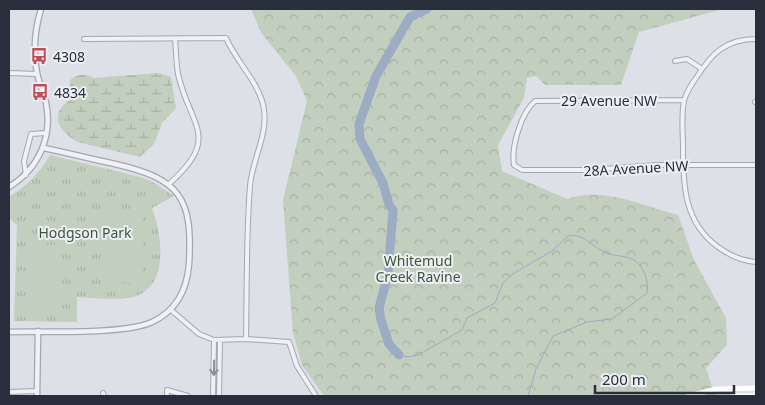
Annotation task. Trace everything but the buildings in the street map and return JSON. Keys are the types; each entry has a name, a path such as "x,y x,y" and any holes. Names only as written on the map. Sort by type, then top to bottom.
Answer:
{"main road":[{"path":"688,396 717,389 756,388"},
{"path":"732,396 752,396"}],"street":[{"path":"9,188 26,175 44,148 46,103 37,74 35,38 41,9"},
{"path":"84,39 226,38 238,60 250,75 263,105 264,129 250,183 246,338"},
{"path":"169,184 187,168 198,148 197,122 178,74 174,39"},
{"path":"756,39 739,40 724,45 713,54 684,100 683,165 686,202 695,222 708,239 735,257 756,262"},
{"path":"674,61 689,60 702,69"},
{"path":"9,73 37,74"},
{"name":"29 Avenue NW","path":"516,167 514,162 515,140 530,106 535,101 684,100"},
{"path":"26,175 24,161 32,134 46,133"},
{"path":"9,332 128,328 151,322 171,310 186,285 190,235 184,207 169,184 147,172 44,148"},
{"name":"28A Avenue NW","path":"516,167 522,170 589,170 683,165 756,165"},
{"path":"171,310 199,334 214,340 246,338 289,342 296,366 316,396"},
{"path":"9,392 37,393 38,331"},
{"path":"213,396 214,340"},
{"path":"219,396 220,340"},
{"path":"167,396 167,390 188,396"}],"green space":[{"name":"Whitemud Creek Ravine","path":"251,9 723,9 639,32 621,85 545,85 536,76 527,78 524,98 498,145 502,171 567,199 594,195 609,196 678,215 694,260 726,318 727,345 706,368 715,396 324,396 302,365 293,333 283,200 307,101 296,76 262,34"},
{"path":"159,73 171,77 176,108 162,123 154,144 140,157 77,142 61,128 58,122 59,111 70,100 70,80 76,76 82,75 94,78"},
{"name":"Hodgson Park","path":"50,155 140,177 151,181 174,196 152,208 159,233 160,262 157,275 142,294 122,299 77,297 77,322 14,321 17,225 9,218 9,197 32,179"},
{"path":"103,213 143,214 142,283 102,282"},
{"path":"29,244 62,245 60,312 26,311"}],"waterway":[{"path":"399,355 389,344 379,308 388,274 393,210 389,205 383,183 360,139 359,124 376,76 410,17 427,9"},
{"path":"399,355 408,357 418,355 462,330 467,318 495,303 503,283 511,275 552,251 568,236 583,238 606,253 623,256 638,263 646,277 647,293 612,319 587,322 553,336 536,369 528,396"}],"place":[{"name":"4308","path":"39,56"},
{"name":"4834","path":"40,92"}]}
